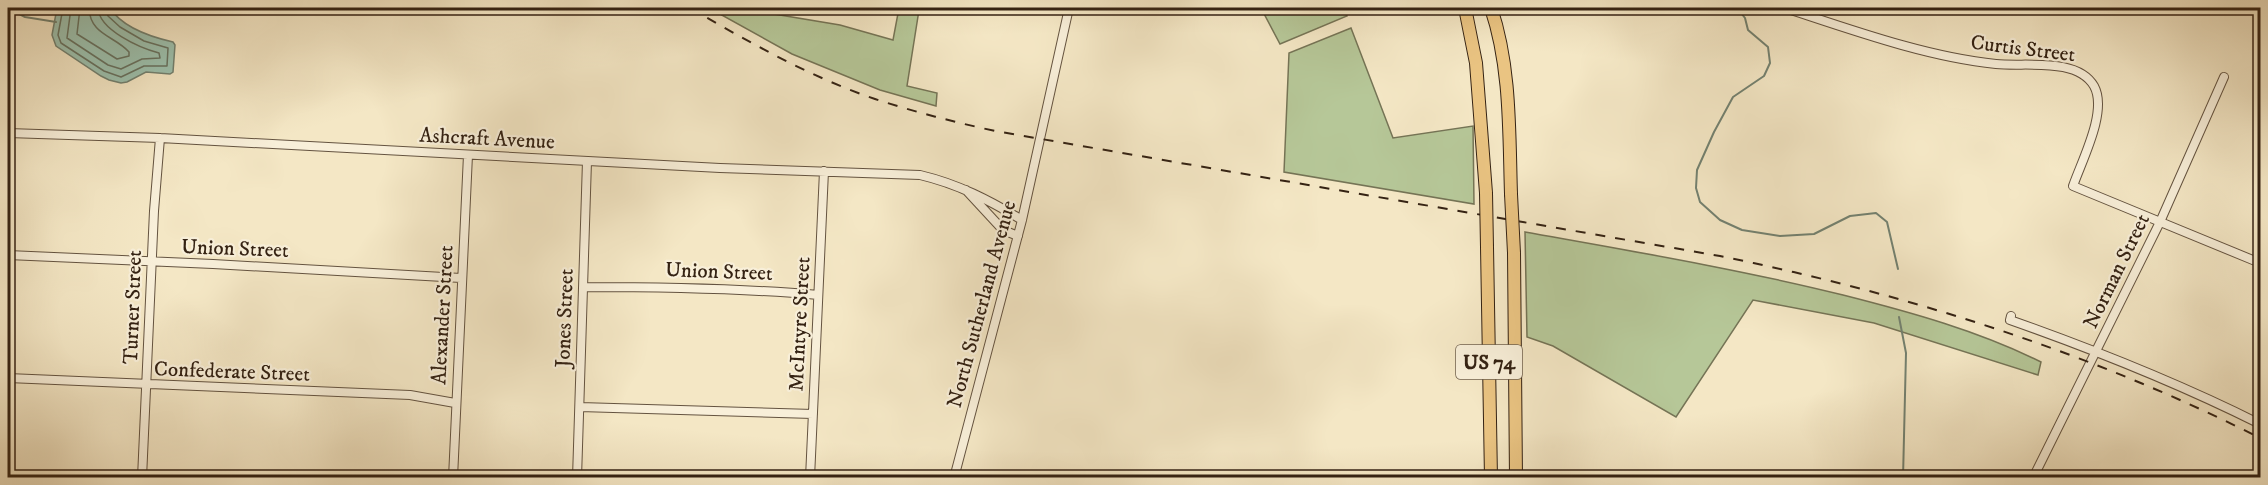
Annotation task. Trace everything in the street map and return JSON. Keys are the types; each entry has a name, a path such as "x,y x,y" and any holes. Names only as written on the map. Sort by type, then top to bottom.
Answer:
{"highway":[{"name":"US 74","path":"1465,8 1476,63 1482,111 1486,193 1491,477"},
{"name":"US 74","path":"1491,8 1501,51 1508,102 1514,253 1516,477"}],"street":[{"name":"North Sutherland Avenue","path":"954,477 1022,220 1068,8"},
{"name":"Curtis Street","path":"1785,8 1948,58 1998,64 2052,66 2080,71 2093,84 2099,101 2091,135 2073,186 2260,263"},
{"name":"Norman Street","path":"2033,477 2160,222 2224,77"},
{"name":"Ashcraft Avenue","path":"8,134 160,138 468,155 920,175 946,181 980,195 1022,220"},
{"name":"Turner Street","path":"142,477 154,211 160,138"},
{"name":"Alexander Street","path":"453,477 468,155"},
{"name":"Jones Street","path":"578,477 587,160"},
{"name":"McIntyre Street","path":"810,477 824,171"},
{"name":"Ashcraft Avenue","path":"964,188 1004,230 1018,236"},
{"name":"Union Street","path":"8,255 461,278"},
{"name":"Union Street","path":"583,287 676,287 764,290 818,295"},
{"path":"2010,318 2097,351 2260,424"},
{"name":"Confederate Street","path":"8,378 147,386 410,395 455,403"},
{"path":"580,407 813,414"}],"shaded area":[{"path":"709,8 769,8 774,14 840,25 893,40 899,8 919,10 907,86 937,93 936,106 880,90 792,54"},
{"path":"1261,8 1342,8 1347,16 1280,44"},
{"path":"1351,28 1393,138 1473,126 1474,204 1284,172 1289,53"},
{"path":"1525,232 1764,277 1893,308 1969,332 2041,362 2038,375 1874,323 1753,300 1676,417 1553,346 1527,337"}],"water":[{"path":"57,8 110,8 129,26 173,42 175,45 173,72 170,74 146,72 121,83 101,76 56,46 52,35"}],"waterway":[{"path":"8,8 25,17 56,22"},
{"path":"1737,8 1745,18 1748,30 1768,47 1770,63 1764,76 1733,97 1714,132 1697,170 1696,188 1700,202 1720,220 1742,230 1780,236 1814,234 1850,216 1876,213 1887,222 1898,269"},
{"path":"1899,317 1906,353 1903,478"}],"railway":[{"path":"690,8 803,70 875,99 920,112 995,131 1720,256 1790,271 1928,308 2064,353 2196,407 2260,438"}]}
